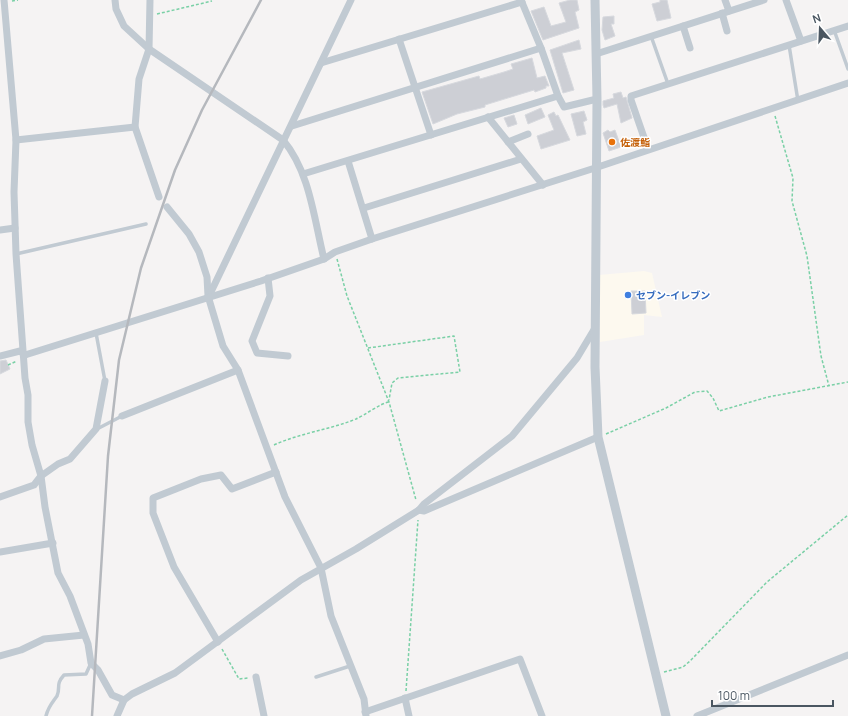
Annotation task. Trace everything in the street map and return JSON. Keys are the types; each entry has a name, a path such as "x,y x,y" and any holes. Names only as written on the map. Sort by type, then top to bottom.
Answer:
{"street":[{"path":"4,0 16,140 16,254 28,395 28,422 32,445 41,476 45,507 58,573 70,596 88,644 91,663 98,670 112,696 124,700"},
{"path":"115,0 116,9 124,26 149,49 283,140 294,153 304,174 324,259"},
{"path":"150,0 151,16 149,49 139,79 135,127 159,197"},
{"path":"208,296 283,140 292,126 351,0"},
{"path":"595,0 597,99 595,168 595,328 598,437 666,716"},
{"path":"725,0 728,31"},
{"path":"596,54 726,12 755,1 764,0"},
{"path":"786,0 801,41"},
{"path":"321,63 521,1 541,48 558,96 564,107 597,99"},
{"path":"683,26 690,48"},
{"path":"648,149 631,100 631,96 848,26"},
{"path":"398,39 431,134"},
{"path":"292,126 541,48"},
{"path":"0,356 20,352 25,355 268,278 324,259 335,252 372,239 544,185 648,149 773,110 848,83"},
{"path":"304,174 558,96"},
{"path":"488,117 521,159 544,185"},
{"path":"16,140 135,127"},
{"path":"508,142 528,134"},
{"path":"364,208 521,159"},
{"path":"348,161 364,208 372,239"},
{"path":"167,207 189,234 200,252 207,277 208,296 223,346 238,370 286,497 321,568 331,616 364,699 366,714 405,698 520,659 542,716"},
{"path":"0,230 15,228"},
{"path":"268,278 270,296 252,341 257,353 288,356"},
{"path":"117,716 124,700 175,673 301,580 356,549 419,510 512,436 577,358 595,328"},
{"path":"122,416 238,370"},
{"path":"0,497 34,485 41,476 58,464 70,459 96,429 105,381"},
{"path":"419,510 424,511 598,437"},
{"path":"218,642 174,567 153,513 153,498 201,479 221,474 232,489 276,472"},
{"path":"0,552 53,543"},
{"path":"0,656 21,650 44,639 84,635"},
{"path":"697,716 848,655"},
{"path":"256,677 264,716"},
{"path":"405,698 409,716"}],"lane":[{"path":"834,30 848,69"},
{"path":"651,36 668,84"},
{"path":"789,45 798,101"},
{"path":"16,254 146,224"},
{"path":"96,333 105,381"},
{"path":"96,429 122,416"},
{"path":"46,716 48,708 58,694 58,681 64,675 86,674 91,663"},
{"path":"316,677 350,666"}],"path":[{"path":"151,16 212,1"},
{"path":"773,110 793,178 792,201 807,256 821,356 829,386"},
{"path":"335,252 347,296 389,402 419,510 405,698"},
{"path":"368,348 454,336 460,372 398,378 392,382 389,402"},
{"path":"598,437 666,408 695,392 707,391 714,398 719,411 768,397 848,382"},
{"path":"267,448 293,437 330,428 355,419 375,410 384,402 389,402"},
{"path":"657,676 663,672 683,667 767,582 848,515"},
{"path":"218,642 240,679 256,677"}],"shaded area":[{"name":"セブン-イレブン","path":"644,271 652,273 662,317 644,315 644,335 600,342 599,275"}],"building":[{"path":"577,0 579,10 575,12 579,28 543,40 531,11 544,7 551,26 566,22 559,3"},
{"path":"660,0 667,0 671,18 657,21 652,4 660,2"},
{"path":"614,16 614,24 611,24 615,36 605,40 602,30 603,17"},
{"path":"579,40 581,49 562,53 574,90 563,93 550,50"},
{"path":"532,58 537,78 545,76 549,86 546,86 546,88 535,92 534,90 485,105 485,107 457,114 433,124 422,92 479,76 480,79 504,72 513,69 511,64"},
{"path":"621,92 623,98 626,97 632,118 621,123 617,104 604,108 603,101 614,98 613,94"},
{"path":"541,108 545,117 528,124 525,115"},
{"path":"584,111 587,120 583,122 586,134 577,136 571,114"},
{"path":"554,112 556,116 558,115 570,140 541,149 537,136 554,130 548,115"},
{"path":"514,115 517,124 508,127 504,118"},
{"path":"608,130 610,132 615,130 621,147 609,151 603,133"},
{"path":"631,291 645,291 646,313 632,314"},
{"path":"6,360 10,369 0,374 0,361"}],"railway":[{"path":"92,716 108,456 119,360 141,268 175,170 202,110 261,0"}],"place":[{"name":"佐渡鮨","path":"612,142"},
{"name":"セブン-イレブン","path":"628,295"}]}
